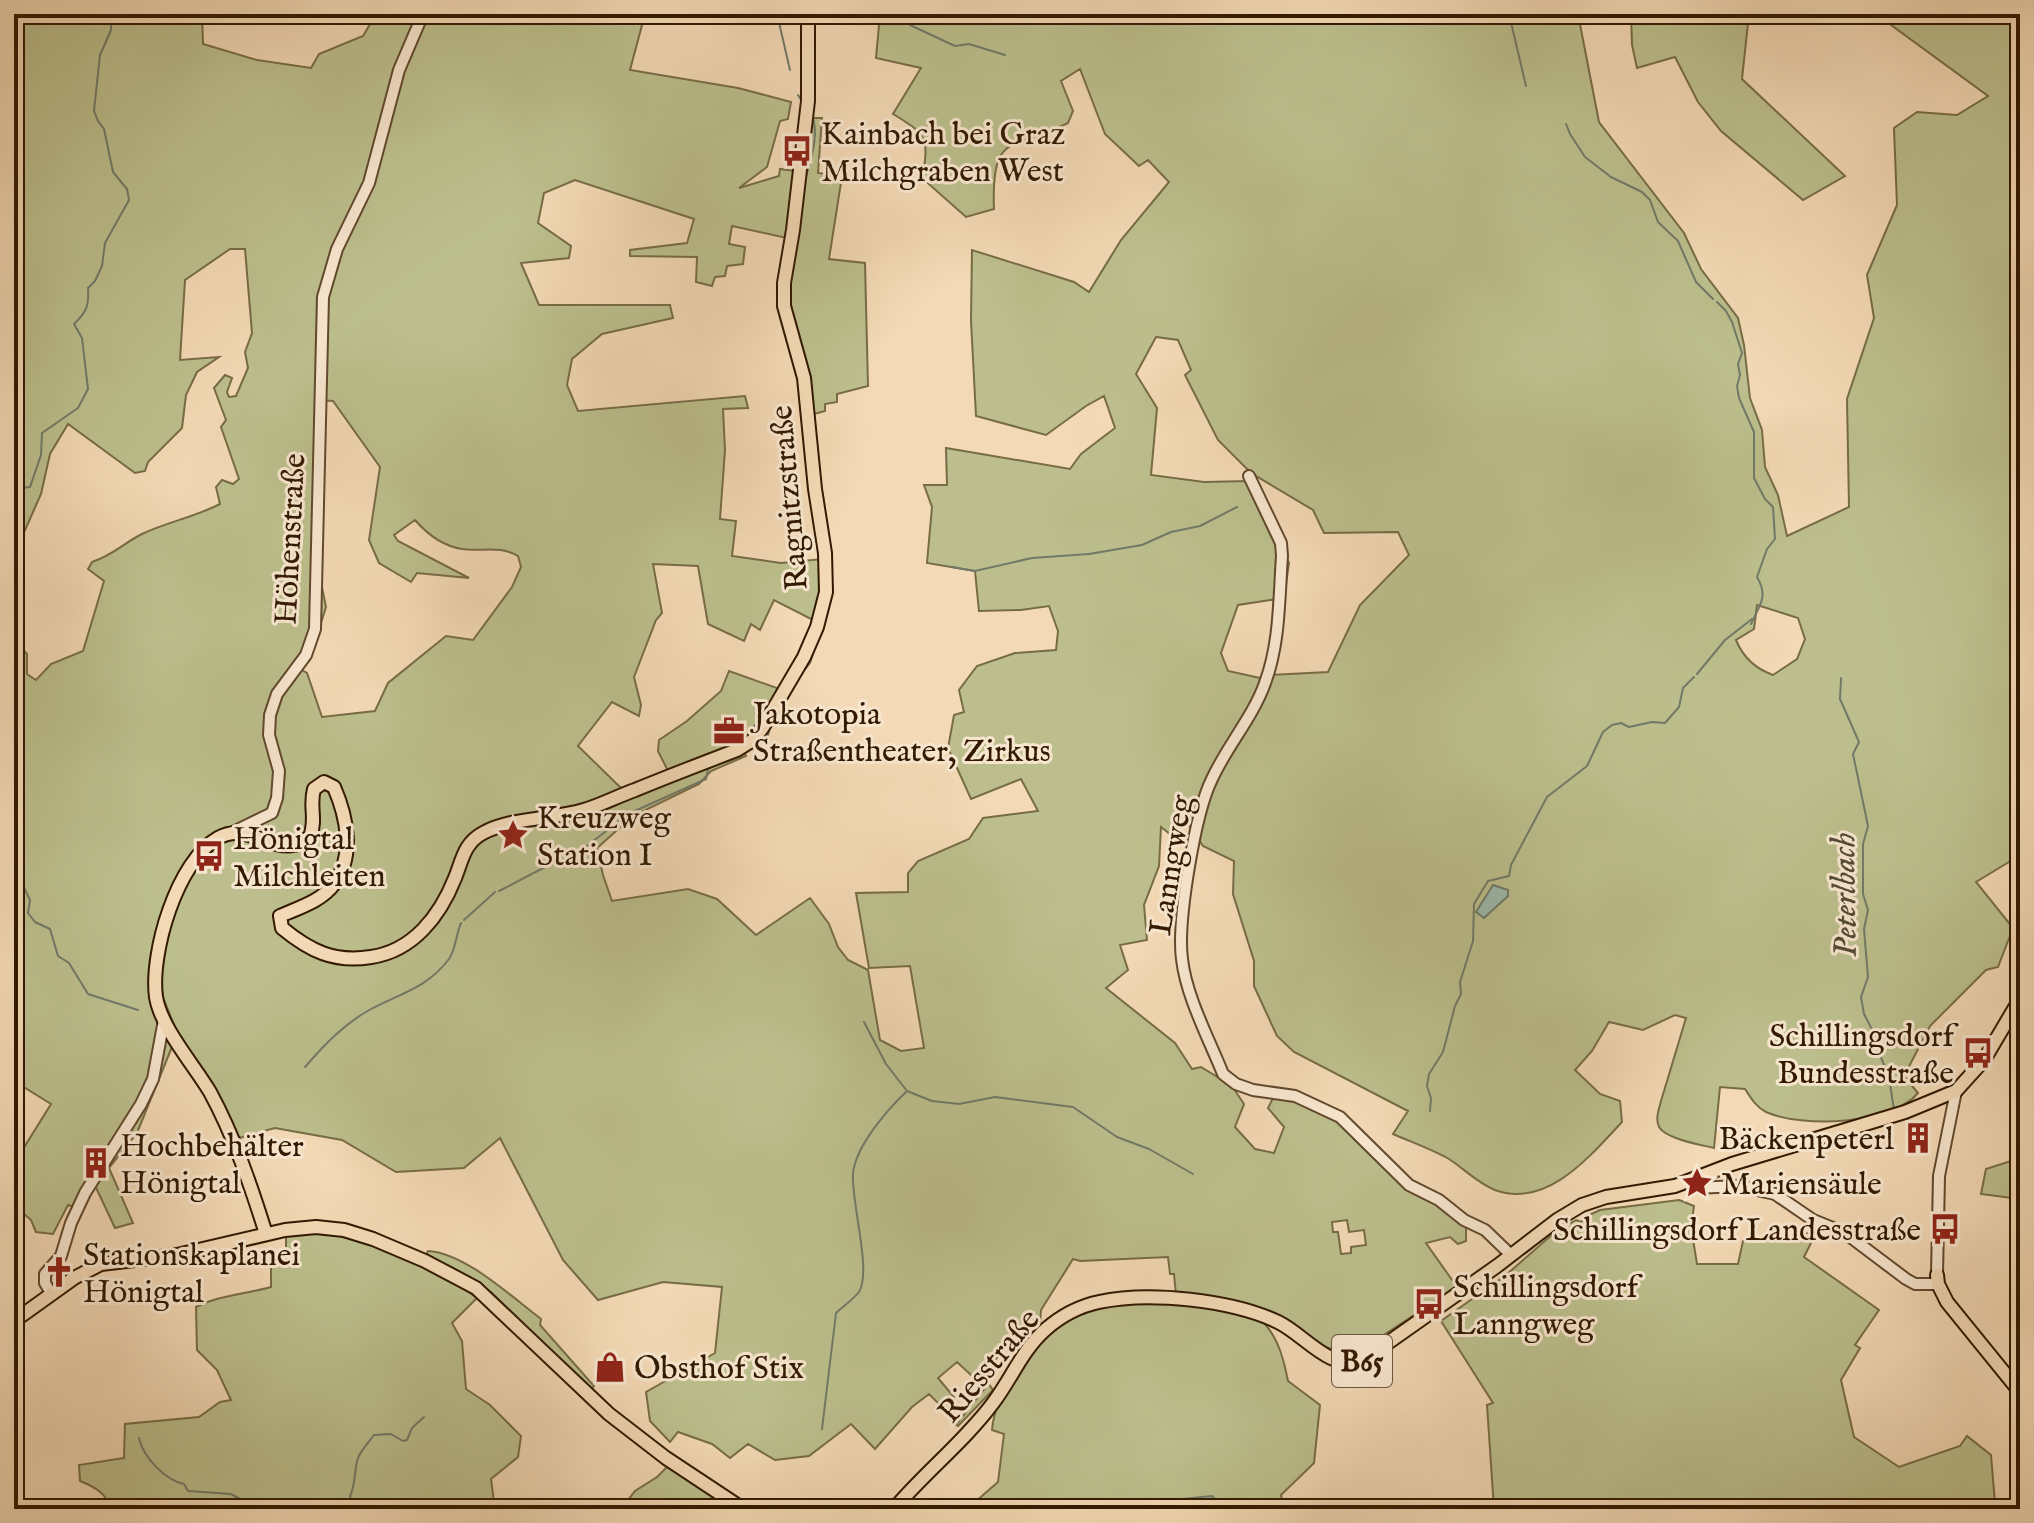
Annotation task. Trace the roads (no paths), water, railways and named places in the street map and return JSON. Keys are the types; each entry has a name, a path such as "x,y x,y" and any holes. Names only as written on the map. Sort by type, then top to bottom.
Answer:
{"main road":[{"name":"Ragnitzstraße","path":"231,833 293,845 310,837 316,821 311,801 314,789 324,782 334,787 340,800 348,853 334,885 313,902 280,916 282,928 299,942 332,958 354,960 385,955 401,948 424,931 455,879 465,850 481,834 511,823 586,810 737,750 753,740 763,727 804,657 817,627 826,592 825,553 804,378 784,306 784,283 808,101 808,14"},
{"name":"Höhenstraße","path":"231,833 216,839 204,850 177,886 171,900 157,972 156,997 165,1019 210,1094 238,1155 266,1234"},
{"name":"Riesstraße","path":"894,1509 994,1402 1034,1340 1075,1310 1099,1302 1144,1297 1227,1307 1278,1322 1336,1361 1354,1363 1382,1348 1582,1205 1606,1197 1687,1182 1732,1164 1905,1112 1956,1091 1984,1060 2020,999"},
{"path":"14,1321 80,1274 101,1264 177,1255 302,1227 344,1230 384,1243 464,1281 500,1308 609,1414 666,1458 743,1509"},
{"path":"1938,1280 1947,1302 2020,1392"}],"street":[{"name":"Höhenstraße","path":"231,833 272,813 277,798 279,771 269,735 270,715 277,694 306,655 315,629 323,297 337,249 369,183 399,70 423,14"},
{"name":"Lanngweg","path":"1249,476 1281,543 1277,637 1260,696 1213,776 1199,816 1180,930 1182,962 1195,1004 1223,1074 1229,1080 1253,1090 1295,1096 1340,1117 1409,1185 1485,1230 1511,1255"},
{"path":"51,1293 45,1283 45,1274 61,1256 71,1223 85,1193 141,1104 153,1079 165,1019"},
{"path":"1687,1182 1695,1188 1739,1186 1775,1194 1813,1220 1845,1233 1915,1284 1938,1280 1939,1176 1956,1091"}],"waterway":[{"path":"14,489 30,487 41,455 42,433 78,408 88,389 82,338 74,324 86,308 88,288 102,266 105,243 129,200 127,189 113,172 104,129 94,111 100,55 111,30 111,14"},
{"path":"777,14 790,70"},
{"path":"905,14 910,25 955,46 969,44 1005,55"},
{"path":"1509,14 1526,86"},
{"path":"798,95 803,103"},
{"path":"805,180 815,139 812,116"},
{"name":"Peterlbach","path":"1566,124 1585,157 1650,200 1658,222 1678,241 1696,282 1713,299"},
{"path":"794,259 799,234"},
{"name":"Peterlbach","path":"1717,302 1732,322 1742,353 1737,386 1754,432 1754,478 1773,507 1775,539 1767,549 1757,577 1762,596 1751,624"},
{"path":"794,320 805,360"},
{"path":"810,378 815,423"},
{"path":"820,479 821,489"},
{"path":"823,502 829,543"},
{"path":"952,567 975,571 1032,558 1089,554 1142,545 1171,532 1200,526 1237,507"},
{"path":"831,559 831,567"},
{"path":"1697,674 1725,640 1752,619"},
{"path":"799,677 810,663 816,644"},
{"path":"1430,1111 1429,1074 1443,1052 1461,994 1460,982 1473,941 1474,904 1488,881 1509,876 1511,865 1547,797 1587,766 1603,732 1621,723 1629,727 1652,722 1665,723 1679,707 1683,688 1694,677"},
{"name":"Peterlbach","path":"1841,678 1840,699 1859,742 1853,754 1868,826 1863,844 1863,894 1868,910 1864,929 1868,977 1861,997 1864,1014 1879,1043 1880,1055 1889,1077 1894,1110"},
{"path":"766,740 769,732"},
{"path":"736,757 759,743"},
{"path":"499,891 549,865 574,856 628,814 706,779 708,769 719,763"},
{"path":"14,867 30,900 28,913 35,922 50,929 58,956 69,963 88,994 138,1010"},
{"path":"464,920 495,892"},
{"path":"305,1067 352,1021 413,989 441,969 451,955 461,923"},
{"path":"864,1022 886,1064 907,1091 932,1101 959,1104 995,1097 1073,1107 1117,1137 1149,1149 1193,1174"},
{"path":"822,1429 836,1313 857,1295 862,1282 862,1253 853,1186 855,1163 873,1130 906,1092"},
{"path":"353,1509 350,1496 358,1458 365,1446 374,1435 391,1434 407,1440 412,1428 424,1417"},
{"path":"139,1438 145,1453 156,1467 184,1484 188,1491 231,1494 259,1509"}],"place":[{"name":"Kainbach bei Graz Milchgraben West","path":"797,151"},
{"name":"Jakotopia Straßentheater, Zirkus","path":"729,731"},
{"name":"Kreuzweg Station I","path":"513,835"},
{"name":"Hönigtal Milchleiten","path":"209,856"},
{"name":"Schillingsdorf Bundesstraße","path":"1978,1053"},
{"name":"Bäckenpeterl","path":"1918,1138"},
{"name":"Hochbehälter Hönigtal","path":"96,1163"},
{"name":"Mariensäule","path":"1697,1183"},
{"name":"Schillingsdorf Landesstraße","path":"1945,1229"},
{"name":"Stationskaplanei Hönigtal","path":"59,1272"},
{"name":"Schillingsdorf Lanngweg","path":"1429,1304"},
{"name":"Obsthof Stix","path":"610,1367"}]}
